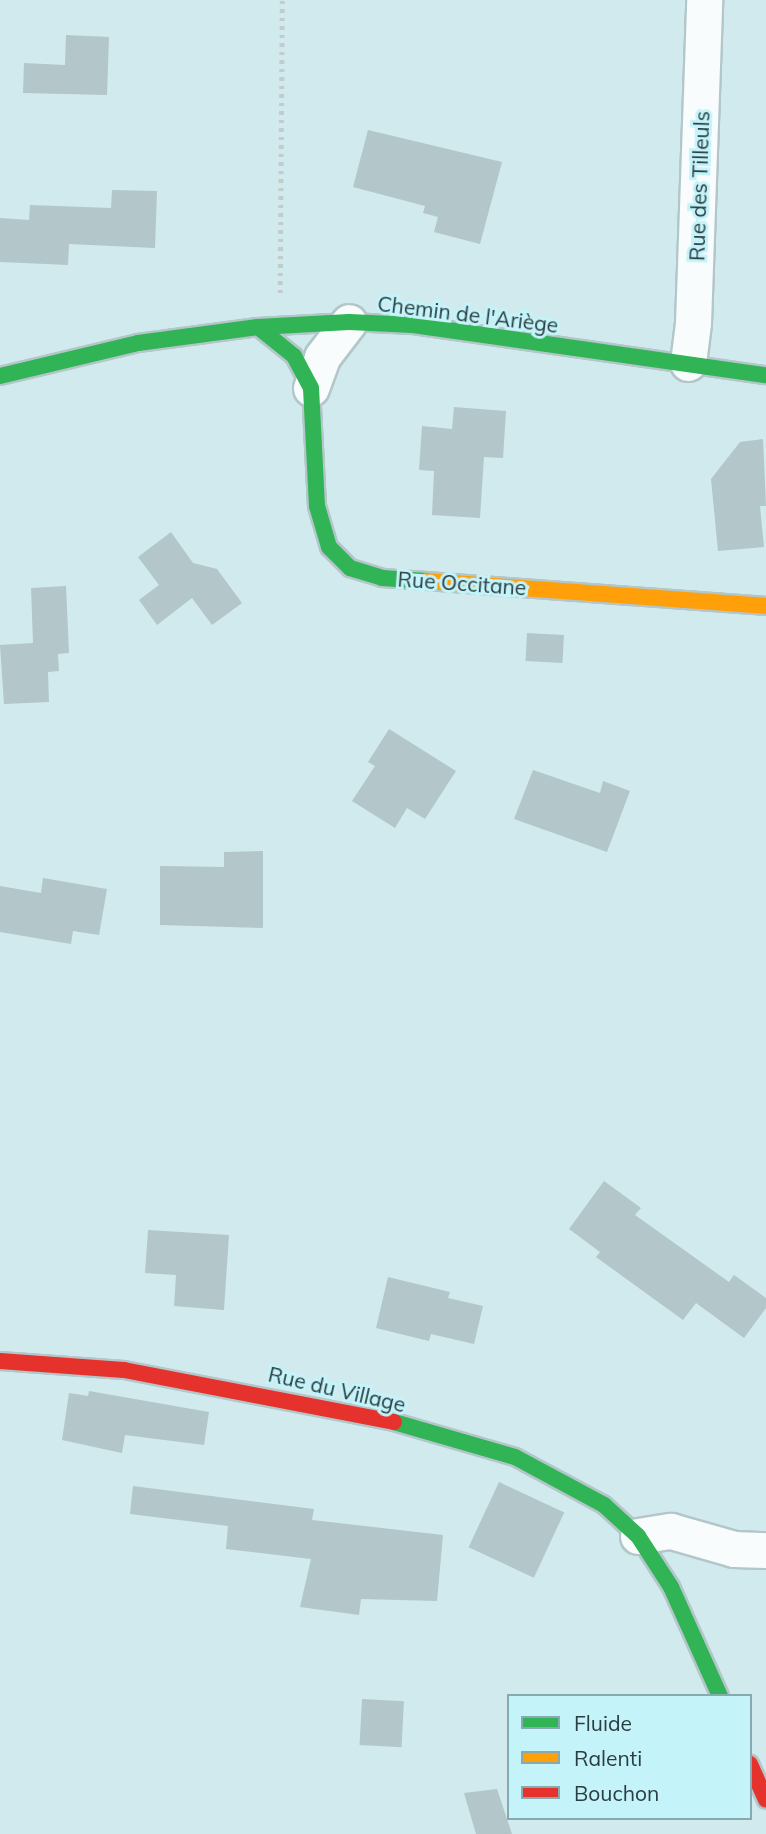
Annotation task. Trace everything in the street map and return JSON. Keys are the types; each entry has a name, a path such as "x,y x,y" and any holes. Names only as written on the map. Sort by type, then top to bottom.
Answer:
{"street":[{"name":"Rue des Tilleuls","path":"688,363 693,323 707,3"},
{"name":"Chemin de l'Ariège","path":"0,376 138,343 258,327 349,322 413,325 766,375"},
{"name":"Rue Occitane","path":"349,322 322,357 311,388 317,506 329,547 350,568 382,578 766,606"},
{"name":"Rue Occitane","path":"258,327 294,356 311,388"},
{"name":"Rue du Village","path":"0,1361 124,1370 377,1417 515,1457 563,1479 604,1505 638,1536 671,1587 719,1694"},
{"path":"638,1536 671,1531 734,1549 766,1549"},
{"path":"752,1768 766,1800"}],"path":[{"path":"282,0 279,271 283,325"}],"building":[{"path":"66,35 109,37 107,95 23,93 24,63 65,65"},
{"path":"368,130 502,162 480,244 434,232 438,217 423,213 425,206 353,187"},
{"path":"112,190 157,191 155,248 69,244 68,265 0,262 0,218 29,220 30,205 111,208"},
{"path":"454,407 506,411 503,458 484,457 480,518 432,515 434,471 419,470 422,426 452,429"},
{"path":"763,439 766,506 760,506 764,547 718,551 711,479 740,442"},
{"path":"171,532 193,563 217,569 242,603 212,625 192,598 157,625 139,600 159,585 138,557"},
{"path":"66,586 69,653 58,654 59,671 48,672 49,702 4,704 0,645 33,643 31,588"},
{"path":"527,633 564,635 562,663 526,661"},
{"path":"389,729 456,771 425,819 407,808 395,828 352,801 375,766 368,762"},
{"path":"533,770 600,793 603,781 630,791 607,852 514,819"},
{"path":"263,851 263,928 160,925 160,866 224,867 224,852"},
{"path":"43,878 107,889 99,935 73,931 71,944 0,932 0,886 41,893"},
{"path":"604,1181 641,1208 635,1215 729,1282 734,1275 766,1298 766,1308 744,1338 696,1303 683,1320 596,1257 600,1252 569,1229"},
{"path":"148,1230 229,1235 224,1310 174,1306 176,1275 145,1273"},
{"path":"388,1277 450,1292 448,1298 483,1306 474,1344 431,1334 429,1341 376,1328"},
{"path":"89,1391 209,1412 204,1445 125,1435 122,1453 62,1440 69,1393 88,1396"},
{"path":"499,1482 564,1512 534,1578 469,1547"},
{"path":"133,1486 314,1509 312,1520 443,1535 437,1601 361,1599 359,1615 300,1607 311,1559 226,1549 228,1526 130,1514"},
{"path":"362,1699 404,1701 402,1747 360,1745"},
{"path":"497,1789 512,1834 476,1834 464,1793"}],"traffic: fast":[{"path":"0,376 138,343 258,327 349,322 413,325 766,375"},
{"path":"258,327 294,356 311,388 317,506 329,547 350,568 382,578 427,581"},
{"path":"394,1422 515,1457 604,1505 638,1536 671,1587 719,1694"}],"traffic: slow":[{"path":"427,581 766,606"}],"traffic: jam":[{"path":"0,1361 124,1370 394,1422"},
{"path":"752,1768 766,1800"}]}
